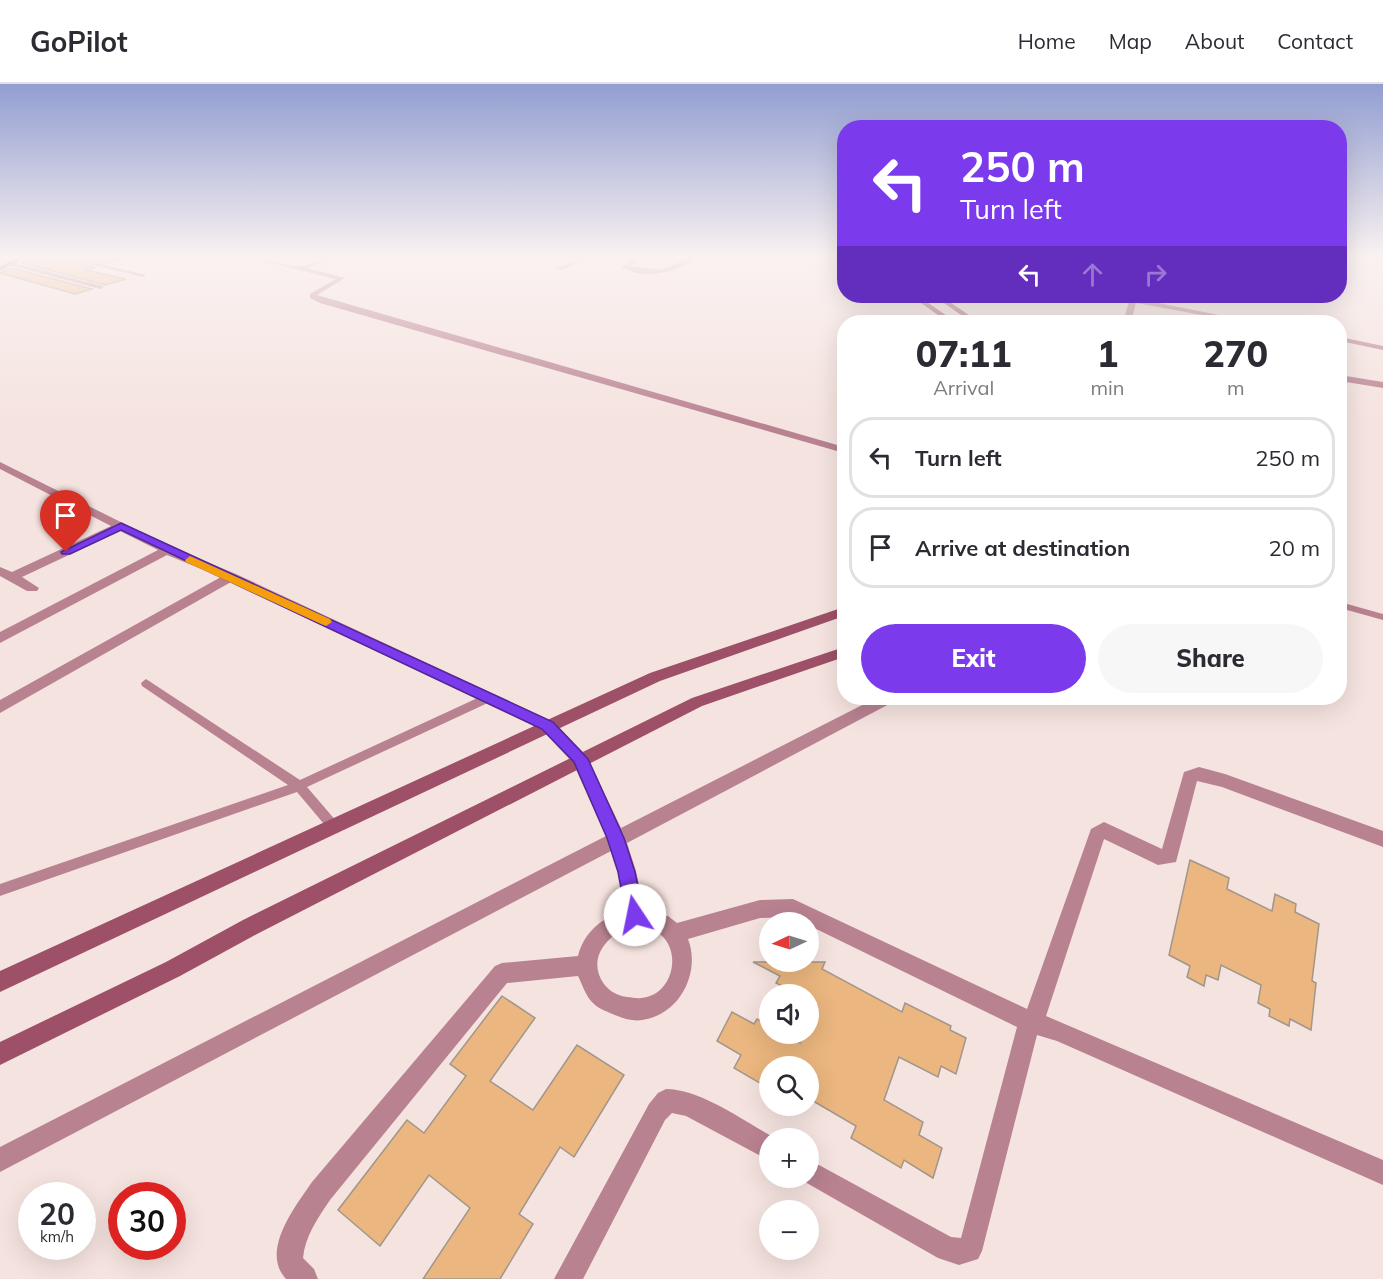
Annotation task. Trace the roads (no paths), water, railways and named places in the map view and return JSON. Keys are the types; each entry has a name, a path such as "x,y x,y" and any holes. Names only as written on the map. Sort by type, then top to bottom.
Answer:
{"street":[{"path":"356,311 679,405 837,448"},
{"path":"1198,311 1218,315"},
{"path":"1347,340 1383,348"},
{"path":"1347,379 1383,385"},
{"path":"0,465 167,550 231,577 548,726 580,759 616,838 627,872 635,915"},
{"path":"6,574 121,526"},
{"path":"0,638 167,550"},
{"path":"6,574 32,588"},
{"path":"0,707 231,577"},
{"path":"0,982 655,677 837,613"},
{"path":"0,1054 173,969 250,927 697,702 837,654"},
{"path":"0,1160 874,705"},
{"path":"819,1177 947,1249 959,1252 969,1250 973,1242 1027,1030 1033,1023 1096,834 1104,830 1158,857 1169,856 1190,777 1199,774 1225,781 1383,839"},
{"path":"676,933 760,909 793,908 1033,1023 1058,1030 1383,1173"},
{"path":"635,915 650,917 665,923 676,933 683,946 685,962 681,978 672,992 659,1003 643,1008 625,1009 610,1003 598,993 590,980 587,965 596,937 607,926 635,915"},
{"path":"304,1279 289,1263 290,1247 298,1226 321,1191 502,972 587,965"},
{"path":"568,1279 657,1112 666,1101 678,1101 692,1106 759,1143"}],"lane":[{"path":"1347,607 1383,616"},
{"path":"146,683 299,786 333,826"},
{"path":"0,890 299,786 488,698"}]}
